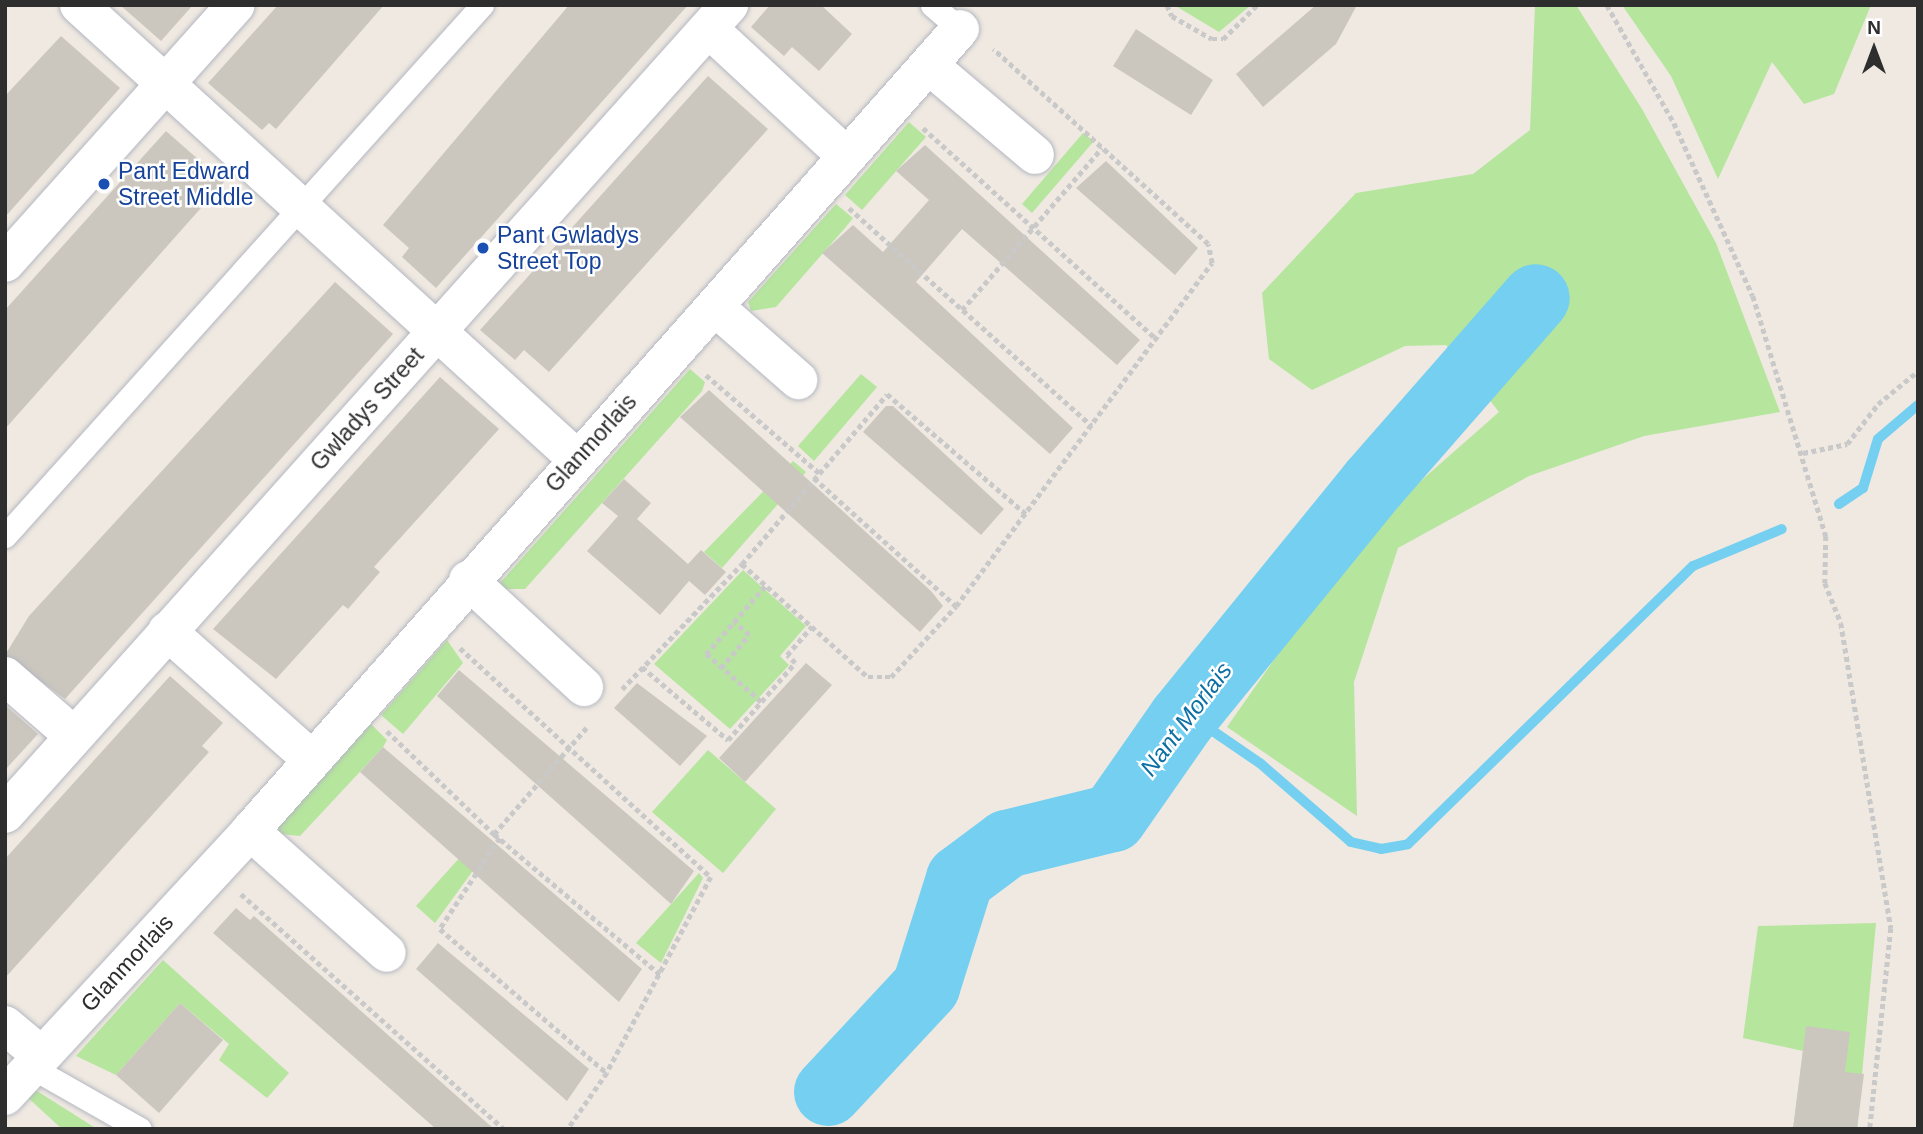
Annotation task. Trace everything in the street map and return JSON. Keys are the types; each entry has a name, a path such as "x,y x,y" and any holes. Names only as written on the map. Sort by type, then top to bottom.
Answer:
{"street":[{"path":"79,5 300,210 576,458"},
{"path":"5,263 236,5"},
{"path":"719,17 835,171"},
{"name":"Gwladys Street","path":"5,814 719,17"},
{"name":"Glanmorlais","path":"5,1096 250,831 310,758 576,458 931,67 946,17"},
{"path":"931,67 1035,155"},
{"path":"715,307 798,380"},
{"path":"468,580 599,699"},
{"path":"167,631 310,758"},
{"path":"5,676 74,736"},
{"path":"250,831 387,953"},
{"path":"5,1025 36,1062"}],"lane":[{"path":"5,536 482,5"},
{"path":"36,1062 140,1129"}],"path":[{"path":"1167,5 1172,16 1212,39 1223,39 1257,5"},
{"path":"1607,5 1674,122 1753,296 1798,436 1826,536 1825,583 1841,623 1891,928 1870,1129"},
{"path":"742,564 867,677 884,680 956,606 1208,271 1212,253 1102,148 973,32 946,17"},
{"path":"897,103 1032,229 1158,340"},
{"path":"962,310 1102,148"},
{"path":"835,171 962,310 1092,426"},
{"path":"676,349 819,472"},
{"path":"1803,453 1847,444 1878,404 1918,371"},
{"path":"494,834 566,750 599,699 642,667 742,564 887,394 1026,514"},
{"path":"814,478 956,606"},
{"path":"761,702 706,654 766,585"},
{"path":"431,622 566,750 711,877 607,1073 568,1129"},
{"path":"721,668 749,635 734,622"},
{"path":"642,667 728,740 795,663 787,655 812,626"},
{"path":"358,704 494,834 661,975"},
{"path":"500,838 440,929 607,1073"},
{"path":"214,869 504,1129"}],"green space":[{"path":"1174,5 1251,5 1219,32"},
{"path":"1535,5 1576,5 1642,109 1716,243 1780,412 1644,436 1529,476 1398,548 1354,682 1357,816 1227,727 1365,530 1499,412 1446,345 1405,346 1312,390 1269,359 1262,293 1356,193 1473,174 1530,130"},
{"path":"1622,5 1871,5 1834,94 1804,104 1772,62 1718,179 1671,76"},
{"path":"909,122 926,137 862,210 845,195"},
{"path":"1083,133 1094,141 1032,213 1022,204"},
{"path":"836,204 853,218 776,307 751,311 748,302"},
{"path":"690,369 705,382 702,391 525,589 502,589 500,583"},
{"path":"861,374 877,387 814,461 798,446"},
{"path":"793,461 806,472 722,568 704,552"},
{"path":"743,570 806,626 780,656 789,665 730,729 654,664"},
{"path":"447,640 463,663 403,734 381,715"},
{"path":"371,724 387,740 383,747 300,836 281,834 278,828"},
{"path":"708,750 776,809 723,873 652,812"},
{"path":"481,834 477,865 435,923 416,906"},
{"path":"699,873 703,878 661,963 636,943"},
{"path":"1876,923 1857,1129 1793,1129 1803,1051 1743,1038 1758,926"},
{"path":"163,960 289,1073 267,1098 219,1060 229,1044 180,1003 116,1075 76,1056"},
{"path":"34,1089 97,1129 62,1129 26,1096"}],"building":[{"path":"120,5 193,5 161,41"},
{"path":"278,5 384,5 276,129 269,123 262,130 208,83"},
{"path":"569,5 688,5 436,288 402,257 409,248 383,225"},
{"path":"770,5 821,5 852,34 819,71 792,47 784,56 751,27"},
{"path":"1316,5 1357,5 1336,44 1263,107 1236,74"},
{"path":"1136,29 1213,80 1191,115 1113,66"},
{"path":"61,36 120,88 5,217 5,96"},
{"path":"708,76 768,129 549,372 524,350 515,360 480,330"},
{"path":"166,131 224,182 5,429 5,310"},
{"path":"925,145 1140,340 1117,365 962,229 916,282 1073,428 1050,454 822,253 853,225 883,252 929,200 896,171"},
{"path":"1106,161 1198,248 1175,275 1076,188"},
{"path":"335,282 393,334 65,699 5,655 29,616"},
{"path":"440,377 499,429 374,567 380,572 348,609 343,605 276,679 213,629"},
{"path":"709,390 931,591 943,606 920,632 680,417"},
{"path":"886,406 893,406 1004,509 981,535 863,432"},
{"path":"624,479 651,503 637,519 688,564 701,550 726,572 705,595 689,581 660,615 587,551 618,516 602,503"},
{"path":"806,663 832,685 745,782 719,758"},
{"path":"459,670 694,871 671,904 437,696"},
{"path":"170,676 223,723 202,746 209,752 5,978 5,859"},
{"path":"637,683 707,736 680,766 614,708"},
{"path":"5,705 38,734 5,770"},
{"path":"383,747 642,969 619,1002 360,772"},
{"path":"236,908 250,920 254,916 494,1129 436,1129 213,933"},
{"path":"438,943 589,1069 567,1101 416,969"},
{"path":"180,1003 223,1040 159,1113 116,1075"},
{"path":"1806,1026 1850,1032 1845,1072 1864,1074 1857,1129 1793,1129"}],"waterway":[{"name":"Nant Morlais","path":"828,1092 926,987 960,879 1007,844 1113,818 1182,719 1373,484 1536,298"},
{"path":"1839,504 1863,488 1878,439 1918,405"},
{"path":"1182,719 1207,727 1261,764 1351,842 1381,849 1408,844 1693,566 1782,529"}],"place":[{"name":"Pant Edward Street Middle","path":"104,184"},
{"name":"Pant Gwladys Street Top","path":"483,248"}]}
